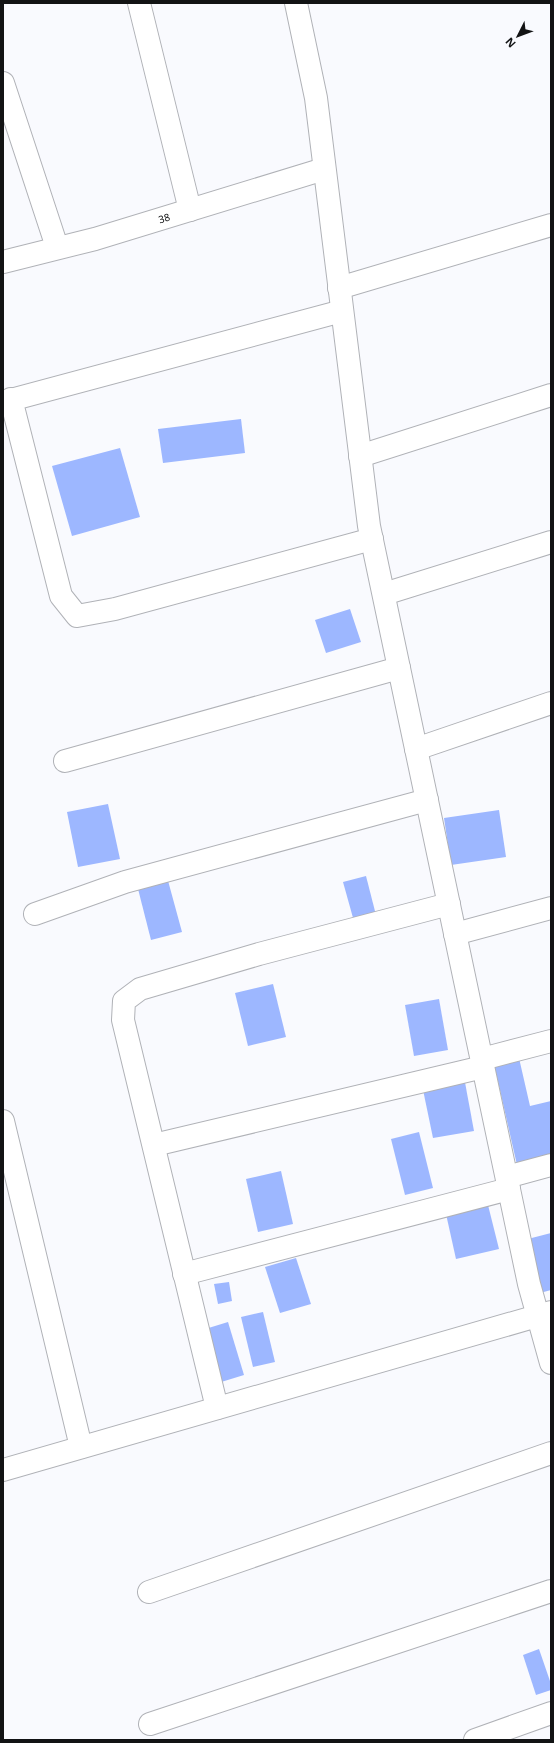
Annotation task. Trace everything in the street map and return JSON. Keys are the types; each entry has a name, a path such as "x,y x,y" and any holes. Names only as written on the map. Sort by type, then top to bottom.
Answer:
{"street":[{"path":"139,3 190,210"},
{"path":"296,3 316,98 360,456 372,539 529,1284 545,1313 551,1363"},
{"path":"3,83 57,247"},
{"name":"38","path":"3,262 57,247 95,239 324,169"},
{"path":"339,288 551,225"},
{"path":"342,311 7,400 61,596 77,616 115,609 372,539"},
{"path":"360,456 551,395"},
{"path":"384,594 551,542"},
{"path":"66,760 399,668"},
{"path":"416,749 551,703"},
{"path":"35,914 125,882 427,800"},
{"path":"216,1408 123,1020 124,1001 140,989 259,954 449,904"},
{"path":"455,934 551,908"},
{"path":"154,1145 483,1063 551,1041"},
{"path":"3,1121 81,1447"},
{"path":"184,1274 508,1183 551,1165"},
{"path":"3,1470 545,1313"},
{"path":"150,1592 551,1453"},
{"path":"150,1724 551,1591"},
{"path":"475,1740 551,1713"}],"building":[{"path":"241,419 245,453 163,463 158,429"},
{"path":"120,448 140,517 72,536 52,466"},
{"path":"350,609 361,642 326,653 315,620"},
{"path":"108,804 120,859 78,867 67,812"},
{"path":"499,810 506,857 451,865 444,818"},
{"path":"366,876 377,919 355,925 343,882"},
{"path":"167,877 182,932 151,940 137,885"},
{"path":"273,984 286,1037 248,1046 235,993"},
{"path":"439,999 448,1050 414,1056 405,1005"},
{"path":"519,1058 530,1106 551,1101 551,1158 517,1165 494,1064"},
{"path":"464,1077 474,1131 433,1138 422,1085"},
{"path":"419,1132 433,1188 405,1195 391,1139"},
{"path":"281,1171 293,1224 258,1232 246,1179"},
{"path":"488,1205 499,1249 456,1259 446,1214"},
{"path":"551,1233 551,1290 540,1293 524,1240"},
{"path":"296,1258 311,1304 280,1313 265,1267"},
{"path":"229,1282 232,1301 218,1304 214,1284"},
{"path":"263,1312 275,1362 253,1367 241,1317"},
{"path":"228,1322 244,1375 218,1383 202,1330"},
{"path":"539,1649 551,1684 551,1690 536,1695 523,1655"}]}
